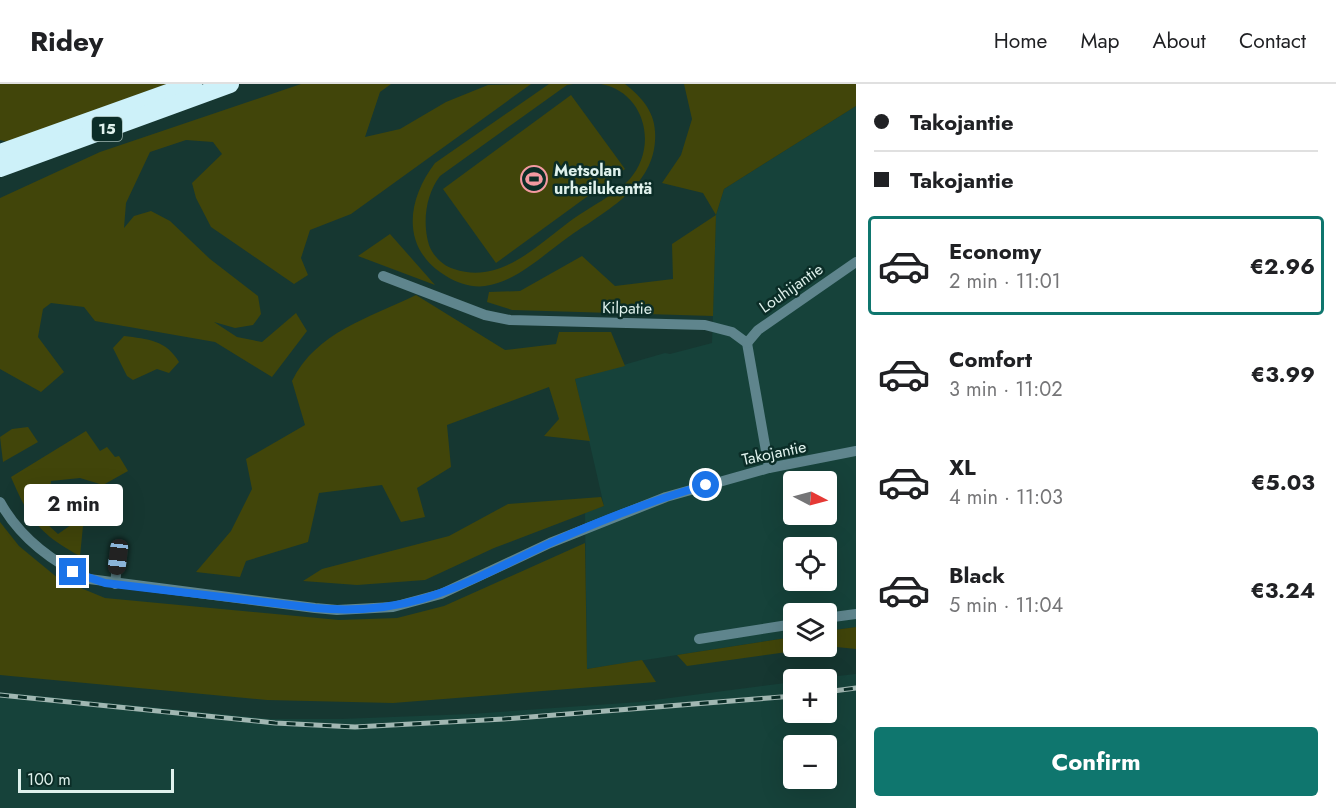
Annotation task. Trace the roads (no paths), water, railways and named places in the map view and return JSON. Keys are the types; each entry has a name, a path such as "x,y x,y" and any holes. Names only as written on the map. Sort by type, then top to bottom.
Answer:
{"highway":[{"name":"15","path":"0,153 194,84"},
{"name":"15","path":"0,168 230,84"}],"street":[{"name":"Louhijantie","path":"747,343 758,330 856,262"},
{"name":"Kilpatie","path":"383,276 477,312 510,320 705,325 732,332 747,343"},
{"path":"747,343 768,468"},
{"name":"Takojantie","path":"0,502 26,537 58,564 89,579 337,610 393,607 441,594 550,543 666,497 768,468 856,451"},
{"path":"115,584 118,557"},
{"path":"837,617 856,614"},
{"path":"699,639 783,626"}],"railway":[{"path":"837,691 856,688"},
{"path":"0,695 275,723 355,727 504,719 783,697"}],"place":[{"name":"Metsolan urheilukenttä","path":"534,179"}]}
